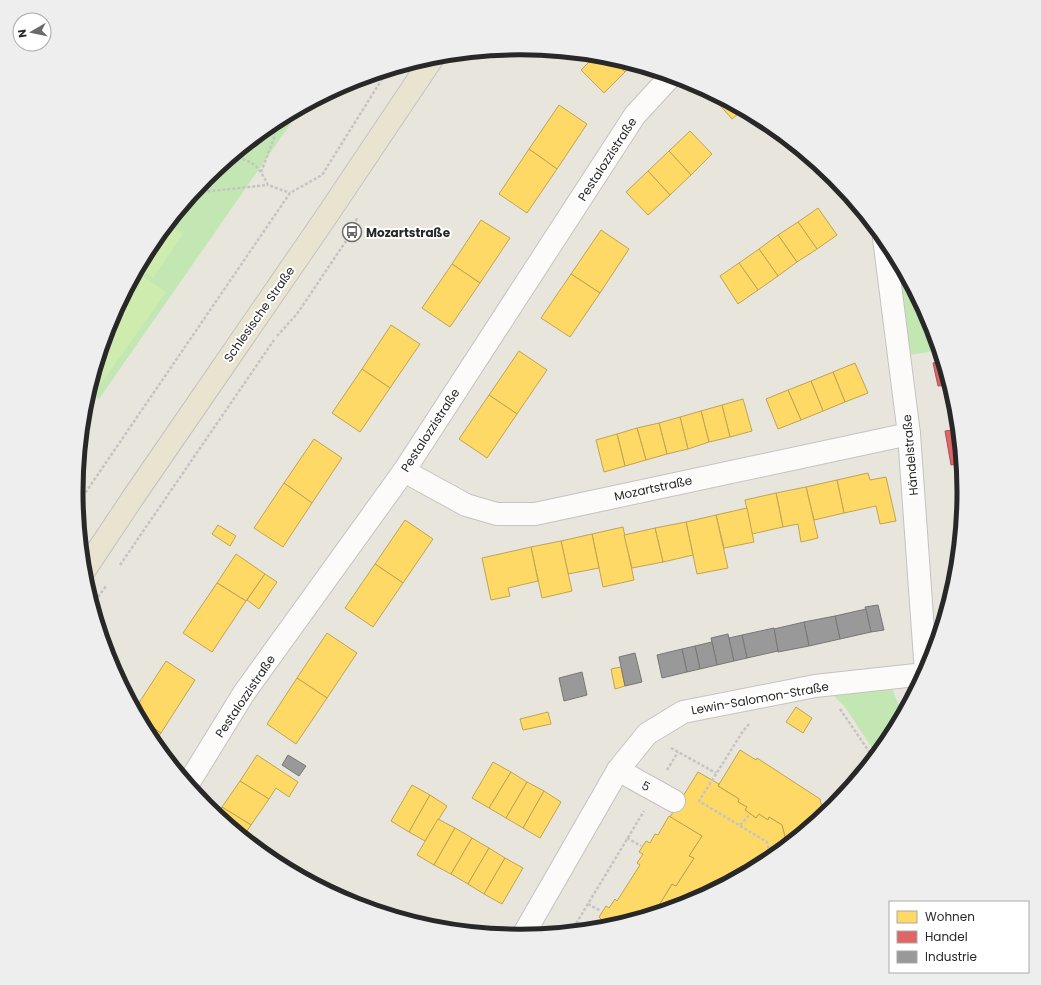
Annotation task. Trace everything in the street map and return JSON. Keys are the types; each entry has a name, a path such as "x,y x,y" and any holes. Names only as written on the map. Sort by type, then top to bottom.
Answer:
{"main road":[{"name":"Schlesische Straße","path":"89,564 428,65"}],"street":[{"name":"Pestalozzistraße","path":"191,780 244,693 404,471 635,115 667,80"},
{"name":"Händelstraße","path":"886,252 909,434 925,660"},
{"name":"Mozartstraße","path":"404,471 466,505 497,514 535,514 909,434"},
{"name":"Lewin-Salomon-Straße","path":"526,930 618,770 647,734 683,712 815,686 919,674"},
{"name":"5","path":"618,770 665,796"}],"path":[{"path":"83,496 290,192 322,175 383,77"},
{"path":"261,172 274,138 274,131"},
{"path":"239,158 249,161 261,172 268,185"},
{"path":"203,192 268,185 290,192"},
{"path":"815,686 841,710 871,755"},
{"path":"753,720 743,731 700,801 767,842 769,852"},
{"path":"647,734 716,773"},
{"path":"574,926 627,838 665,796 678,752"},
{"path":"740,826 750,814"},
{"path":"627,838 641,846"},
{"path":"588,904 601,911"}],"green space":[{"path":"294,119 99,399 94,395 106,352 116,325 128,299 157,249 173,226 211,183 254,145"},
{"path":"172,227 183,234 153,278 144,271"},
{"path":"895,267 913,299 935,351 910,355"},
{"path":"141,275 166,292 96,391 106,352 116,325"},
{"path":"890,684 900,709 874,750 845,707 828,690"}],"building: Wohnen":[{"path":"590,61 619,66 625,72 604,93 581,70"},
{"path":"619,66 628,69 625,72"},
{"path":"717,102 738,114 732,119"},
{"path":"559,105 587,124 557,169 529,149"},
{"path":"690,131 712,154 691,175 669,151"},
{"path":"529,149 557,169 527,213 499,194"},
{"path":"669,151 691,175 670,195 648,171"},
{"path":"648,171 670,195 648,215 626,192"},
{"path":"818,208 837,235 817,249 798,222"},
{"path":"481,220 510,238 480,283 452,264"},
{"path":"798,222 817,249 797,262 778,235"},
{"path":"601,230 629,249 600,293 571,274"},
{"path":"778,235 797,262 778,276 759,249"},
{"path":"759,249 778,276 758,290 739,263"},
{"path":"739,263 758,290 738,304 720,276"},
{"path":"452,264 480,283 450,327 422,308"},
{"path":"571,274 600,293 570,337 541,318"},
{"path":"391,325 420,344 390,388 362,369"},
{"path":"519,351 547,370 517,414 489,395"},
{"path":"855,363 868,393 845,402 833,372"},
{"path":"362,369 390,388 360,432 332,413"},
{"path":"833,372 845,402 823,411 811,381"},
{"path":"811,381 823,411 801,420 788,390"},
{"path":"788,390 801,420 778,429 766,399"},
{"path":"489,395 517,414 487,458 459,439"},
{"path":"743,399 752,431 730,437 722,405"},
{"path":"722,405 730,437 709,442 701,411"},
{"path":"701,411 709,442 688,449 680,417"},
{"path":"680,417 688,449 667,454 659,423"},
{"path":"659,423 667,454 646,460 637,428"},
{"path":"637,428 646,460 625,466 617,434"},
{"path":"617,434 625,466 604,472 596,440"},
{"path":"314,439 342,458 312,503 284,483"},
{"path":"868,473 870,480 886,477 896,521 880,524 876,506 844,513 837,480"},
{"path":"837,480 844,513 814,520 806,487"},
{"path":"284,483 312,503 283,547 254,528"},
{"path":"806,487 818,538 801,542 798,524 783,527 776,493"},
{"path":"776,493 783,527 752,534 745,500"},
{"path":"747,508 754,542 724,548 716,515"},
{"path":"716,515 728,568 697,574 686,522"},
{"path":"405,520 433,539 403,583 375,564"},
{"path":"686,522 693,555 663,562 655,528"},
{"path":"218,525 236,536 230,546 212,534"},
{"path":"623,527 634,580 603,587 592,534"},
{"path":"655,528 663,562 632,568 624,535"},
{"path":"592,534 599,568 568,574 561,541"},
{"path":"561,541 572,591 542,598 531,547"},
{"path":"531,547 538,581 508,588 510,596 491,600 482,558"},
{"path":"236,554 265,574 246,601 217,583"},
{"path":"375,564 403,583 373,627 345,608"},
{"path":"265,574 277,582 259,609 247,600"},
{"path":"217,583 246,601 212,652 183,633"},
{"path":"327,633 357,653 327,698 297,678"},
{"path":"166,661 195,680 161,733 151,727 138,704"},
{"path":"621,667 625,686 615,689 611,669"},
{"path":"297,678 327,698 296,744 267,724"},
{"path":"796,707 812,718 803,733 786,722"},
{"path":"548,712 551,724 523,730 520,719"},
{"path":"151,727 161,733 158,737"},
{"path":"740,750 756,760 757,758 820,799 822,809 786,841 782,825 769,817 768,820 759,814 756,818 745,810 747,807 738,802 739,799 718,786"},
{"path":"257,755 298,782 289,797 276,788 269,799 240,781"},
{"path":"493,762 511,772 489,808 472,798"},
{"path":"511,772 527,782 506,818 489,808"},
{"path":"698,772 719,784 718,786 739,799 738,802 747,807 745,810 756,818 759,814 768,820 769,817 782,825 786,841 783,841 783,842 764,856 714,885 688,897 657,908 672,884 676,886 694,858 689,856 702,836 670,817"},
{"path":"240,781 269,799 251,825 222,807"},
{"path":"527,782 544,791 523,828 506,818"},
{"path":"412,785 430,795 409,832 391,821"},
{"path":"544,791 561,802 540,838 523,828"},
{"path":"430,795 447,806 425,841 409,832"},
{"path":"222,807 251,825 246,833 220,810"},
{"path":"669,816 702,836 689,856 694,858 676,886 672,884 657,908 600,923 602,920 599,917 606,906 609,908 615,899 617,901 640,865 637,863 643,854 639,852 646,841 650,843 655,834 658,835"},
{"path":"438,819 455,828 434,865 417,855"},
{"path":"455,828 472,838 451,874 434,865"},
{"path":"472,838 489,848 468,884 451,874"},
{"path":"489,848 505,858 484,894 468,884"},
{"path":"505,858 523,868 502,904 484,894"}],"building: Handel":[{"path":"938,362 945,385 938,386 933,363"},
{"path":"946,395 950,407 957,464 951,465 945,431 952,430"}],"building: Industrie":[{"path":"878,605 884,630 871,632 865,607"},
{"path":"866,609 871,632 840,639 835,616"},
{"path":"835,616 840,639 809,646 804,622"},
{"path":"804,622 809,646 778,652 774,629"},
{"path":"774,628 778,651 747,658 742,635"},
{"path":"728,634 734,661 717,665 711,638"},
{"path":"742,635 747,658 734,661 729,638"},
{"path":"712,642 717,665 700,669 695,646"},
{"path":"695,646 700,669 687,672 682,649"},
{"path":"682,649 687,672 662,678 657,655"},
{"path":"635,653 642,682 625,686 619,657"},
{"path":"582,672 587,695 564,701 559,678"},
{"path":"288,755 306,766 299,776 282,765"}],"place":[{"name":"Mozartstraße","path":"352,232"}]}
